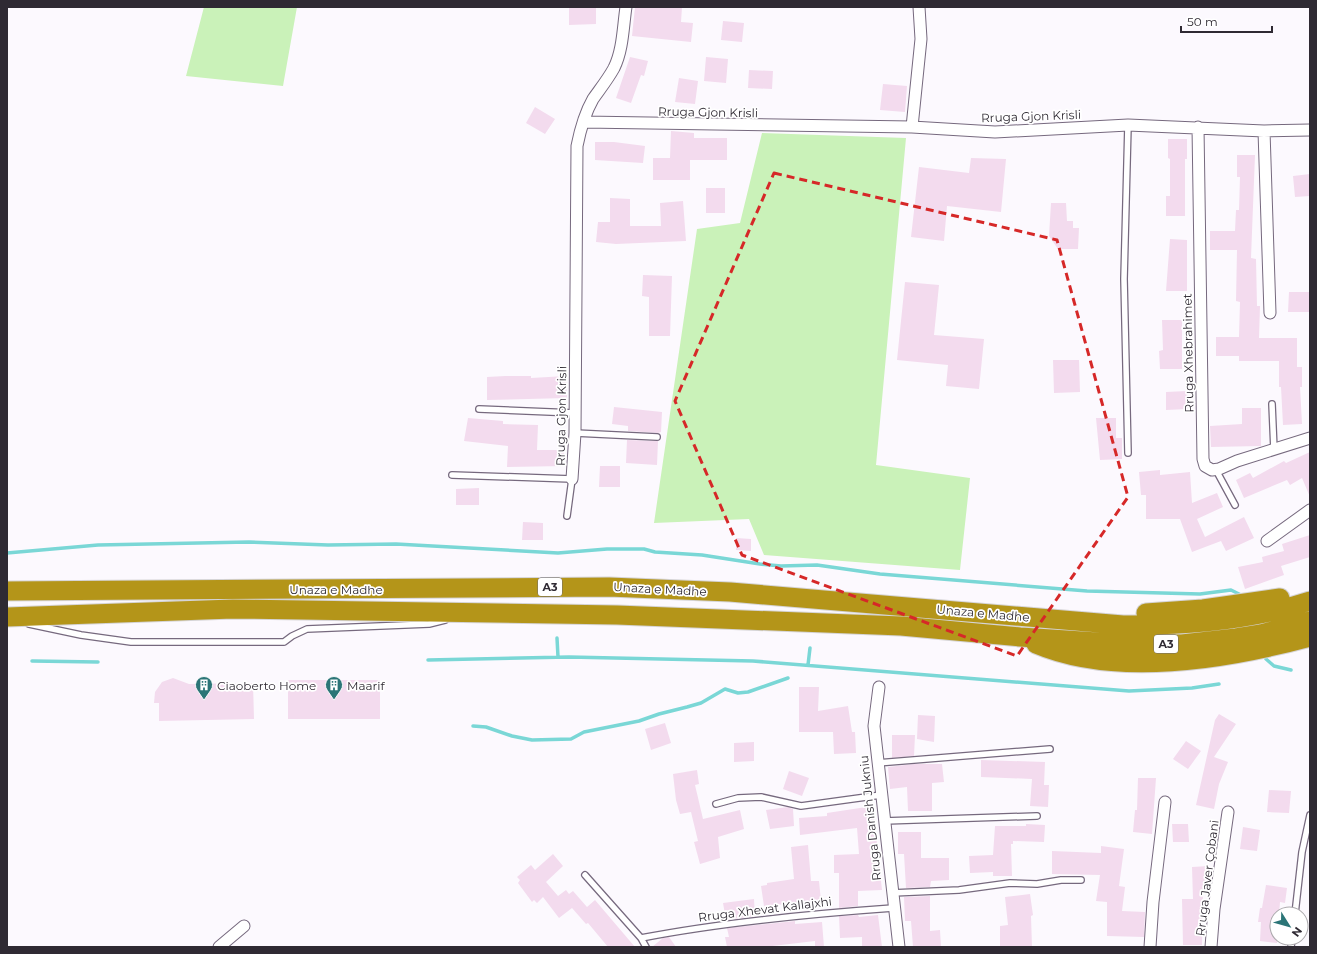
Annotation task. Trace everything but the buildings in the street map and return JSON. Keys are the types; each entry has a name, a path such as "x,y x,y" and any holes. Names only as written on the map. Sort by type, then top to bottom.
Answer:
{"highway":[{"name":"Unaza e Madhe","path":"7,591 609,587 730,592 1091,622 1144,625 1196,624 1234,619 1273,612 1310,601"},
{"path":"1091,622 1137,613 1203,609 1274,599 1310,590"},
{"name":"Unaza e Madhe","path":"8,617 233,609 471,614 617,615 901,626 1020,637 1128,644 1182,644 1261,634 1310,620"},
{"path":"1020,637 1056,652 1086,658 1134,661 1207,658 1238,654 1310,637"}],"street":[{"path":"584,122 592,100 614,67 621,45 626,7"},
{"path":"912,127 921,39 919,7"},
{"name":"Rruga Gjon Krisli","path":"572,479 575,433 577,163 579,133 584,122 912,127 995,132 1128,125 1264,131 1310,130"},
{"name":"Rruga Xhebrahimet","path":"1198,127 1203,459 1205,466 1216,470"},
{"path":"1264,131 1270,313"},
{"path":"1216,470 1310,438"},
{"path":"1267,541 1310,510"},
{"name":"Rruga Danish Jukniu","path":"879,687 874,726 891,893 899,947"},
{"path":"1150,947 1165,802"},
{"name":"Rruga Javer Çobani","path":"1211,947 1214,909 1228,812"},
{"path":"219,947 244,926"}],"lane":[{"path":"1128,125 1124,280 1128,453"},
{"path":"1272,404 1274,450"},
{"path":"479,409 575,413"},
{"path":"575,433 657,436"},
{"path":"1216,470 1235,505"},
{"name":"Rruga Gjon Krisli","path":"452,475 572,479"},
{"path":"567,516 572,479"},
{"path":"8,617 34,625 81,635 131,642 284,642 292,636 307,629 429,624 471,614"},
{"path":"877,762 1050,749"},
{"path":"716,804 738,798 761,797 800,806 881,795"},
{"path":"1296,906 1302,852 1310,815"},
{"path":"884,821 1037,816"},
{"path":"585,875 641,938 646,947"},
{"path":"891,893 959,890 1010,883 1037,884 1061,880 1081,880"},
{"name":"Rruga Xhevat Kallajxhi","path":"641,938 679,931 792,916 893,908"}],"highlighted area":[{"path":"774,173 1057,240 1128,497 1017,656 742,555 675,401"}],"green space":[{"path":"204,7 297,7 283,86 186,76"},
{"path":"762,133 906,138 876,465 970,478 960,570 764,555 749,519 654,523 697,229 740,223"}],"waterway":[{"path":"7,553 98,545 249,542 328,545 396,544 558,553 607,549 644,549 655,552 702,555 781,566 817,565 880,574 1087,591 1200,594 1231,590 1241,595"},
{"path":"557,638 558,657"},
{"path":"808,665 810,648"},
{"path":"428,660 569,657 753,661 1129,691 1192,688 1219,684"},
{"path":"1266,659 1274,666 1291,670"},
{"path":"32,661 98,662"},
{"path":"473,726 486,727 512,736 532,740 571,739 584,732 639,721 701,703 725,689 738,693 748,692 788,678"}],"place":[{"name":"Ciaoberto Home","path":"204,700"},
{"name":"Maarif","path":"334,700"}]}
